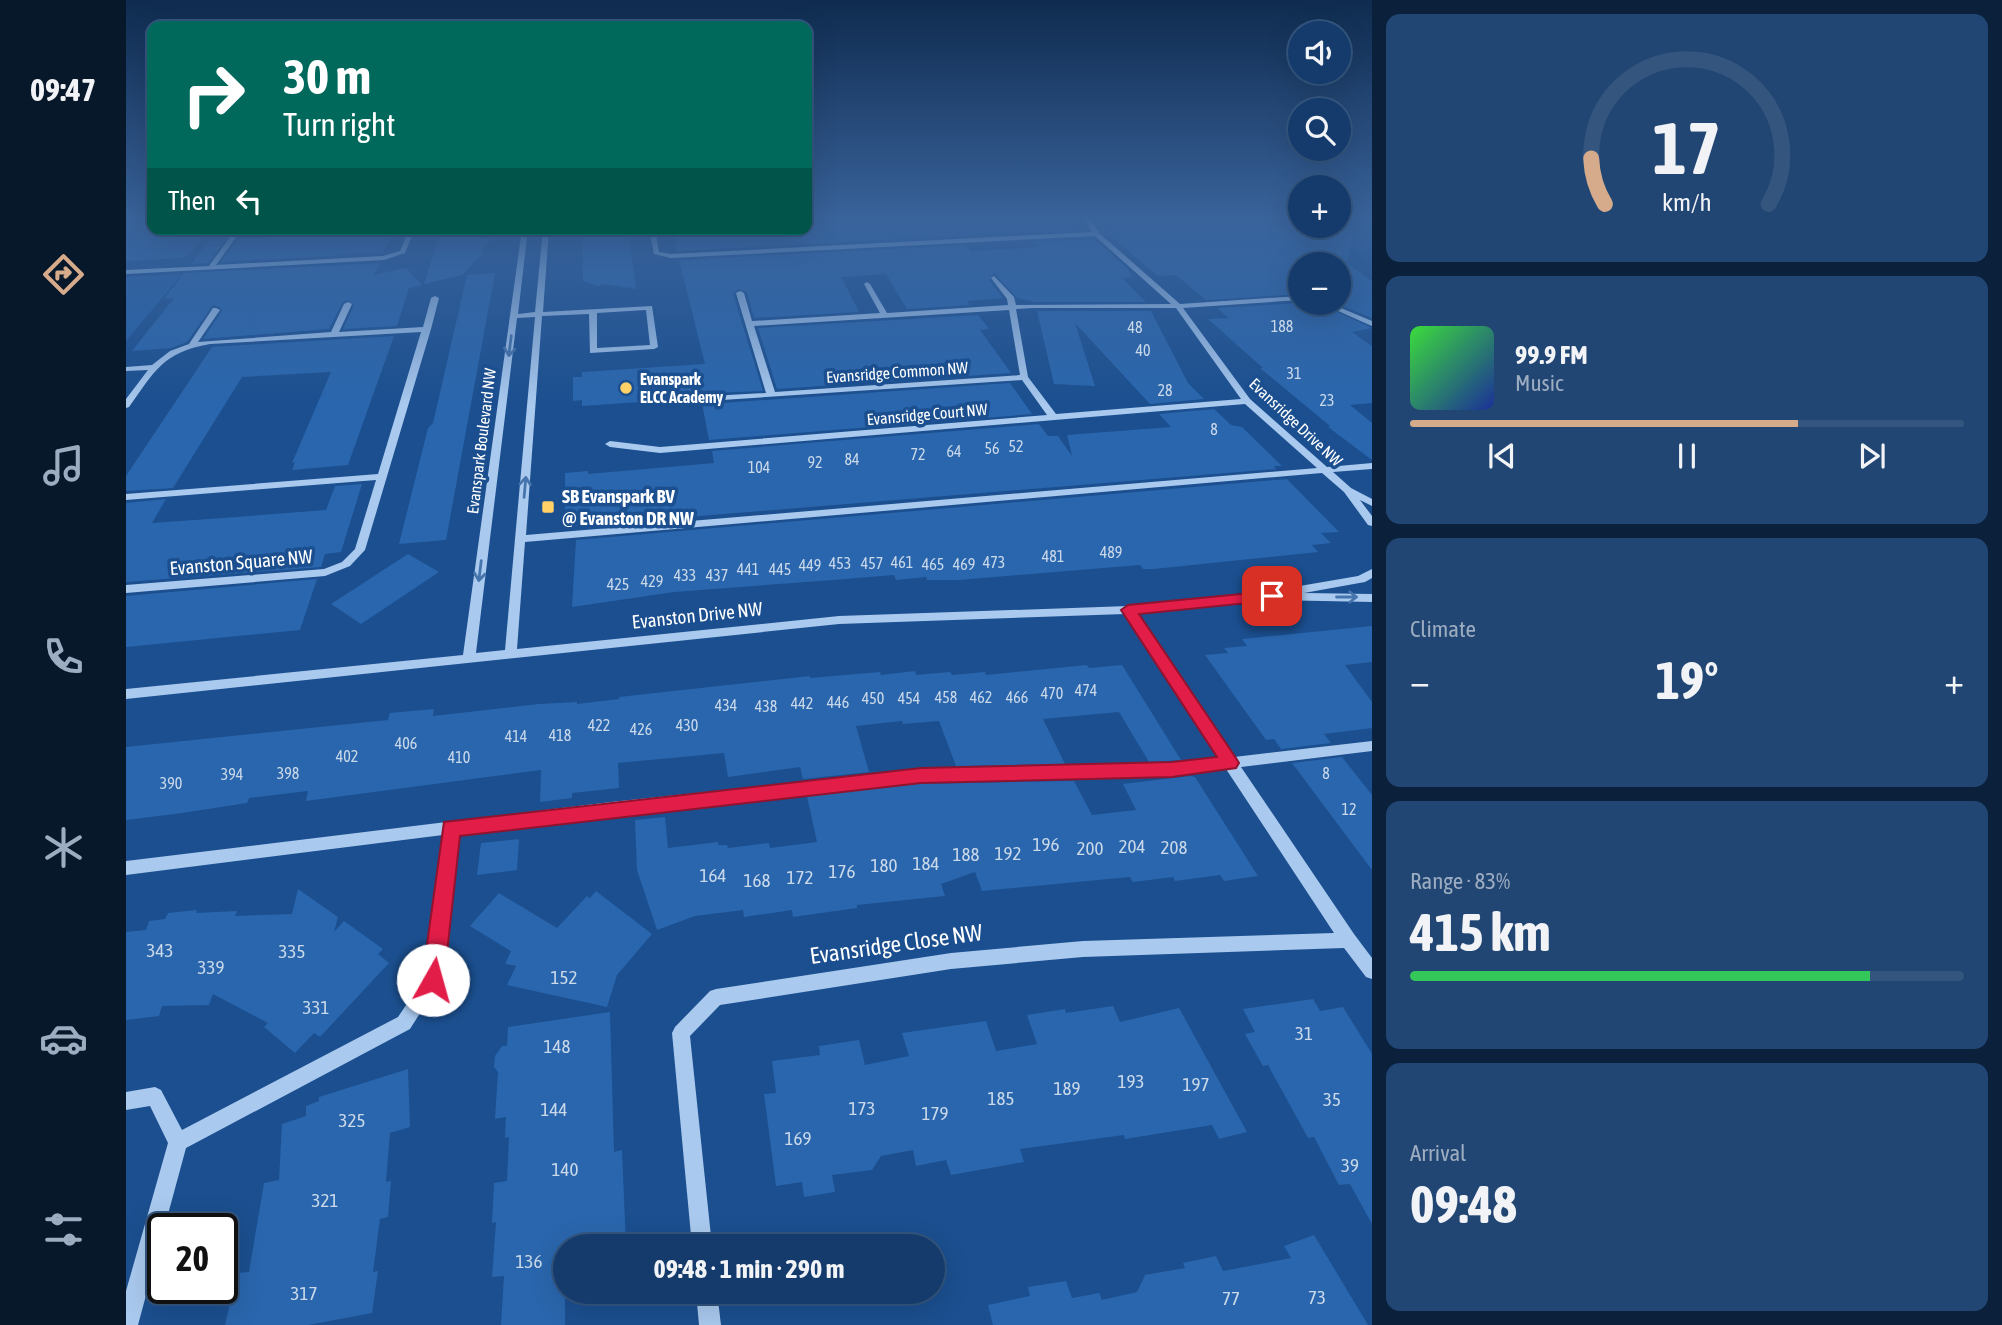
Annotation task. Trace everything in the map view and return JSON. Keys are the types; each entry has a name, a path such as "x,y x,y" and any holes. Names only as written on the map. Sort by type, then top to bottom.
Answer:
{"street":[{"name":"Evanspark Boulevard NW","path":"469,657 518,282"},
{"path":"511,653 542,282"},
{"path":"997,282 1011,299 1024,377 1053,417"},
{"name":"Evansridge Drive NW","path":"1150,282 1178,306 1247,401 1347,490 1372,523"},
{"path":"867,284 886,316"},
{"path":"740,293 771,394"},
{"name":"Evanston Square NW","path":"126,589 326,572 346,564 360,550 435,298"},
{"path":"748,324 1012,307 1178,306 1288,299"},
{"path":"334,334 348,304"},
{"path":"513,316 649,308 653,347 593,351 593,312"},
{"path":"193,344 216,310"},
{"path":"1351,315 1372,324"},
{"path":"126,405 163,356 193,344 426,329"},
{"path":"126,369 154,367"},
{"name":"Evansridge Common NW","path":"710,399 1024,377"},
{"name":"Evansridge Court NW","path":"610,444 660,450 1247,401"},
{"path":"521,539 1372,466"},
{"path":"126,497 382,477"},
{"name":"Evansridge Drive NW","path":"1347,490 1372,503"},
{"name":"Evanston Drive NW","path":"1272,596 1314,585 1361,579 1372,573"},
{"name":"Evanston Drive NW","path":"126,694 839,620 1128,610 1272,596 1372,598"},
{"path":"1128,610 1348,940 1372,971"},
{"path":"126,868 921,775 1172,770 1372,746"},
{"path":"178,1142 404,1023 433,980 451,828"},
{"name":"Evansridge Close NW","path":"701,1234 681,1033 716,997 964,960 1083,949 1348,940"},
{"path":"126,1101 155,1096 178,1142 127,1325"},
{"path":"708,1304 710,1325"}],"shaded area":[{"path":"126,282 175,282 126,341"}],"building":[{"path":"177,282 419,282 422,285 409,288 397,326 343,329 354,305 347,300 342,303 329,329 203,339 222,311 213,305 187,342 171,348 132,351 174,298 164,299"},
{"path":"465,282 493,282 446,540 399,544 428,428 433,423"},
{"path":"586,282 635,282 636,289 604,284 598,286"},
{"path":"684,282 843,282 859,312 754,318 747,292 739,289 733,294 763,391 710,393 703,398 707,404 1010,383 1032,414 709,440 701,398 582,406 582,400 573,401 573,377 582,377 582,372 705,364"},
{"path":"891,282 990,282 1003,298 967,301 970,305 907,309"},
{"path":"1002,282 1126,282 1146,302 1035,302 1017,298"},
{"path":"1184,282 1288,282 1288,295 1206,300"},
{"path":"1351,282 1372,282 1372,318 1351,309"},
{"path":"1288,304 1288,315 1344,315 1372,328 1352,332 1372,346 1372,403 1350,405 1372,423 1372,460 1328,427 1330,426 1260,368 1263,368 1208,319 1229,318 1217,308"},
{"path":"1037,311 1151,311 1188,383 1204,399 1150,404 1075,323 1095,386 1054,384"},
{"path":"978,315 989,329 980,330 1011,373 777,389 758,328"},
{"path":"394,336 348,465 292,470 295,462 292,463 331,372 242,377 173,488 126,491 126,476 212,347"},
{"path":"1214,409 1231,425 1242,427 1282,466 1274,466 1276,469 565,527 565,473 588,471 588,474 714,463 712,451 1039,424 1048,436 1058,436 1072,456 1067,435 1171,427 1159,414"},
{"path":"1287,479 1339,532 1321,533 1331,543 1312,545 1318,552 1154,569 1143,569 1140,565 959,580 927,580 926,577 896,580 894,575 674,592 572,607 576,540"},
{"path":"362,484 341,552 325,554 321,567 126,582 126,503 166,499 152,523 326,510 335,486"},
{"path":"408,554 439,572 361,624 331,604"},
{"path":"317,579 300,630 126,647 126,596"},
{"path":"1372,626 1372,662 1345,665 1372,702 1372,728 1324,734 1331,743 1281,749 1274,739 1266,740 1205,655 1228,653 1224,648 1247,646 1242,639"},
{"path":"1087,665 1089,668 1122,665 1181,760 1149,762 1119,712 1043,719 1065,764 956,766 939,721 903,724 902,721 856,726 869,772 803,779 800,767 728,777 724,753 618,763 619,788 572,793 572,798 540,802 541,770 306,801 308,791 249,798 247,803 126,820 126,747 388,720 390,713 434,709 433,716 539,704 577,704 810,676 880,672 881,675 915,671 916,675 985,672 986,675"},
{"path":"1342,757 1372,795 1372,870 1292,763"},
{"path":"1195,777 1258,876 1224,881 1220,875 1175,881 1173,877 1133,882 1130,877 982,891 975,872 941,884 945,896 857,905 857,908 793,917 792,910 744,917 743,910 695,916 657,930 637,870 635,820 665,817 668,848 718,842 718,845 727,845 728,848 769,843 770,848 817,842 807,796 917,784 1074,781 1092,815 1136,810 1123,784"},
{"path":"519,839 517,870 477,875 481,843"},
{"path":"298,889 338,917 334,932 344,921 383,949 378,954 389,963 320,1037 314,1033 295,1053 264,1027 268,1023 213,994 209,1005 162,1006 159,1016 126,1020 126,932 146,930 149,921 165,919 168,913 197,910 196,913 237,911 235,916 292,914"},
{"path":"596,891 652,934 617,975 607,1007 507,985 516,966 505,964 511,951 470,926 499,893 557,928 587,896 590,898"},
{"path":"1313,999 1320,1011 1343,1007 1372,1054 1372,1224 1350,1184 1339,1185 1314,1137 1308,1138 1268,1065 1263,1066 1245,1034 1255,1032 1243,1009"},
{"path":"1113,1006 1120,1022 1179,1008 1247,1132 1219,1139 1212,1125 1125,1139 1124,1135 1020,1149 1024,1162 951,1175 946,1160 916,1166 913,1150 881,1156 872,1170 832,1175 835,1192 804,1197 802,1182 776,1186 764,1094 776,1093 772,1061 820,1055 819,1046 859,1040 865,1065 909,1056 902,1033 986,1021 996,1051 1037,1044 1027,1015"},
{"path":"610,1012 614,1152 622,1150 626,1234 553,1234 553,1304 565,1304 565,1325 501,1325 504,1276 492,1277 496,1222 492,1223 494,1183 507,1181 509,1137 505,1138 506,1117 495,1119 498,1072 494,1067 495,1056 502,1046 507,1046 508,1027"},
{"path":"408,1069 410,1127 390,1133 386,1182 391,1181 388,1217 380,1219 373,1272 378,1271 372,1313 308,1325 225,1325 230,1304 238,1304 238,1273 249,1272 264,1183 279,1180 282,1124 306,1116 306,1106 319,1101 319,1097"},
{"path":"1314,1235 1368,1325 993,1325 988,1305 1030,1296 1028,1287 1066,1281 1072,1298 1099,1293 1102,1300 1137,1292 1145,1275 1185,1268 1183,1263 1216,1256 1223,1271 1291,1258 1284,1246"}],"place":[{"name":"Evanspark ELCC Academy","path":"626,388"},
{"name":"SB Evanspark BV @ Evanston DR NW","path":"548,507"}],"route":[{"path":"433,980 451,828 921,775 1172,770 1230,763 1128,610 1272,596"}]}
